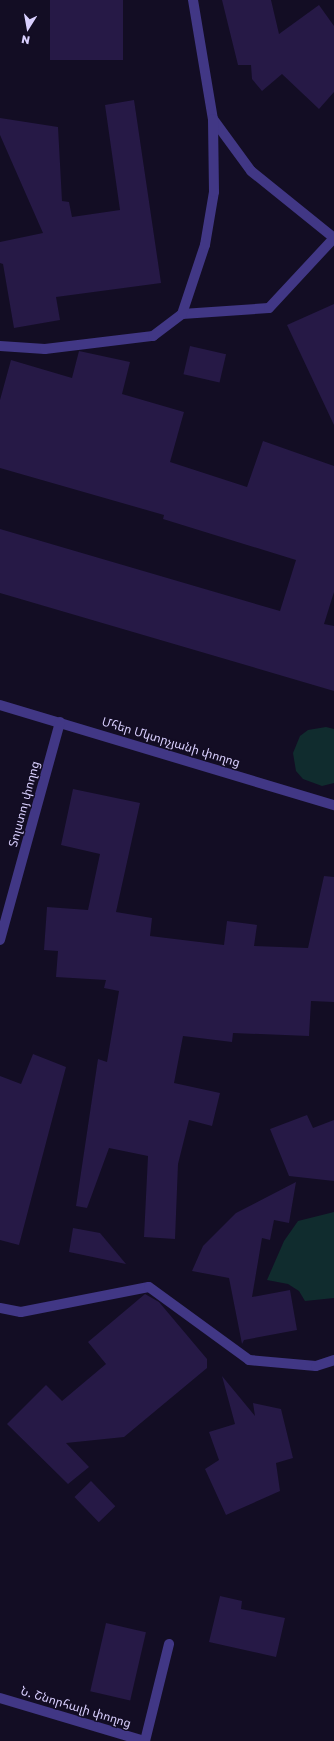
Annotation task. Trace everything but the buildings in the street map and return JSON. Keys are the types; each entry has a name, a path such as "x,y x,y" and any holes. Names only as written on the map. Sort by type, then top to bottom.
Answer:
{"street":[{"path":"182,314 205,245 214,192 213,119 194,0"},
{"path":"0,346 46,349 153,336 182,314 269,308 334,238 251,171 213,119"},
{"name":"Մհեր Մկտրչյանի փողոց","path":"0,705 334,805"},
{"name":"Տոլստոյ փողոց","path":"0,940 60,722"},
{"path":"0,1308 21,1312 149,1287 249,1360 316,1366 334,1360"},
{"path":"144,1741 169,1644"},
{"name":"Ն. Շնորհալի փողոց","path":"0,1698 144,1741"}],"green space":[{"path":"326,727 334,729 334,783 322,786 303,779 296,771 293,753 300,736 308,730"},
{"path":"334,1212 334,1298 305,1301 299,1291 288,1284 267,1280 284,1241 298,1221"}]}
